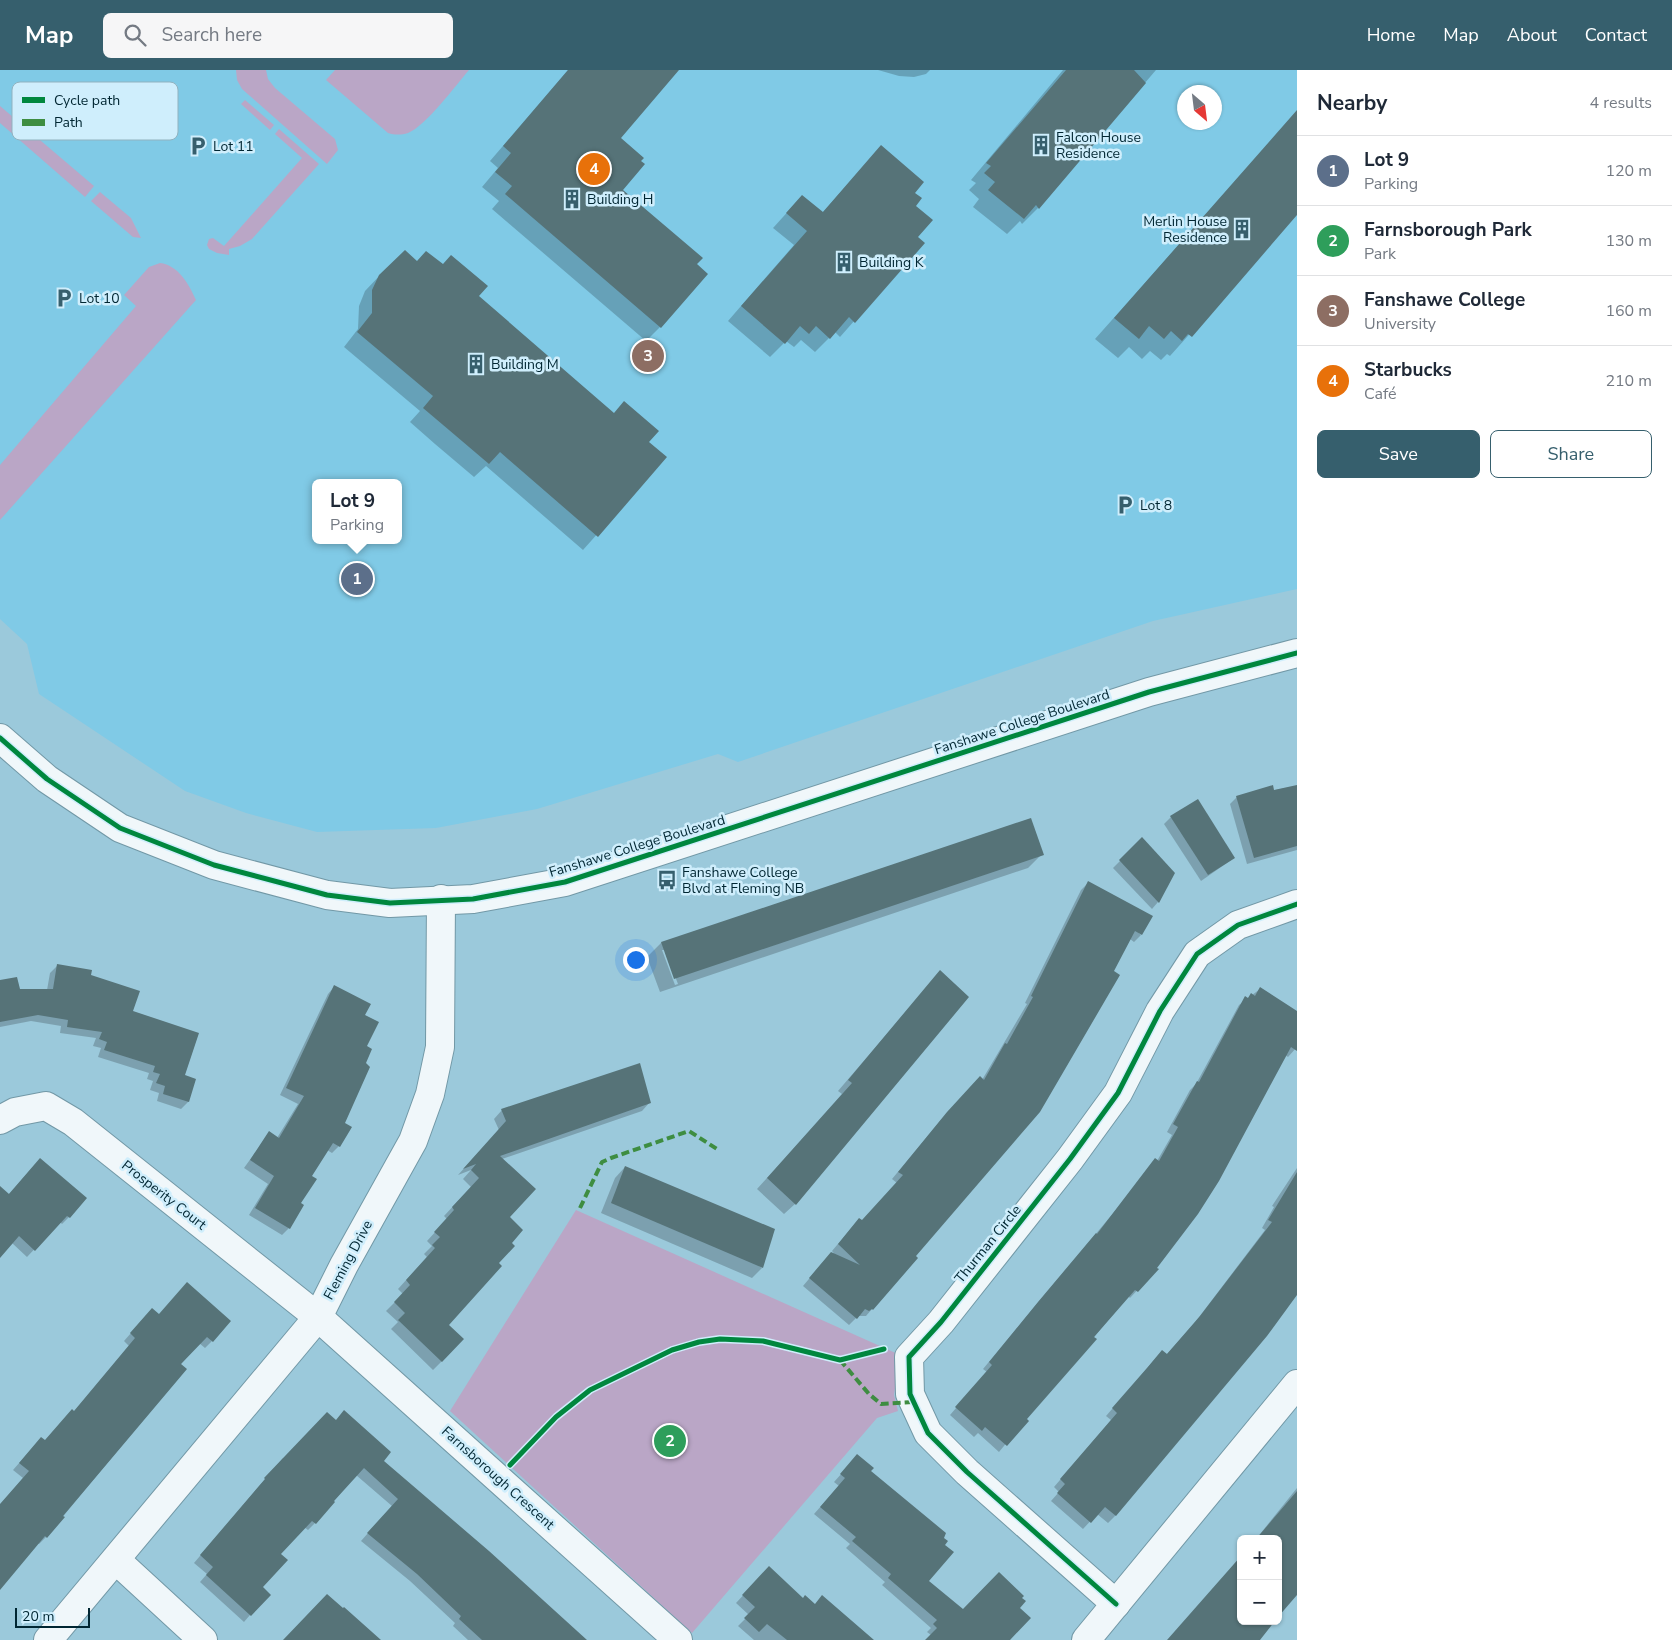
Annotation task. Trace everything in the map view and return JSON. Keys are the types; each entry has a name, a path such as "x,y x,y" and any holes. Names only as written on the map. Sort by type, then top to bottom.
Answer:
{"street":[{"name":"Fanshawe College Boulevard","path":"0,738 47,780 120,828 214,866 327,895 390,903 441,899 473,899 566,882 1149,692 1297,653"},
{"name":"Fleming Drive","path":"48,1640 318,1317 344,1265 413,1141 430,1094 440,1048 441,899"},
{"name":"Thurman Circle","path":"1116,1604 967,1472 928,1433 910,1394 909,1356 941,1322 1064,1167 1118,1093 1160,1011 1197,954 1238,924 1297,904"},
{"name":"Prosperity Court","path":"0,1120 15,1112 46,1106 73,1122 318,1317"},
{"name":"Farnsborough Crescent","path":"318,1317 678,1640"},
{"path":"1086,1640 1297,1384"},
{"path":"116,1560 203,1640"}],"shaded area":[{"path":"0,70 1297,70 1297,589 1153,621 738,762 718,754 537,809 436,828 317,832 246,813 185,791 39,694 27,644 0,619"},
{"path":"236,70 266,70 268,79 275,88 335,139 338,150 327,164 242,89 237,80"},
{"path":"335,70 469,70 423,122 408,133 398,134 388,133 326,80"},
{"path":"245,100 274,125 270,130 241,104"},
{"path":"0,106 12,116 12,133 0,123"},
{"path":"279,129 319,164 252,239 240,246 229,249 229,255 217,253 209,249 207,245 209,239 213,238 224,246 302,158 275,134"},
{"path":"20,140 40,140 94,186 85,197"},
{"path":"100,192 131,218 141,238 133,237 91,201"},
{"path":"160,263 172,267 182,276 196,300 0,520 0,465 136,306 124,295 149,267"},
{"path":"576,1210 900,1355 894,1395 898,1411 877,1418 692,1633 450,1411"}],"building":[{"name":"Building H","path":"568,70 679,70 621,138 644,158 641,161 645,164 623,190 703,258 697,264 708,274 661,328 505,194 512,186 495,172 511,153 503,146"},
{"name":"Falcon House Residence","path":"1066,70 1134,70 1146,83 1039,209 1036,205 1024,219 988,190 995,182 984,173 991,166 986,163"},
{"name":"Merlin House Residence","path":"1297,110 1297,215 1192,337 1188,334 1182,341 1171,331 1164,339 1149,326 1139,339 1114,318"},
{"name":"Building K","path":"881,145 924,182 915,193 922,198 916,206 933,220 918,237 925,243 855,323 849,317 830,339 816,326 809,334 800,326 785,344 741,306 807,231 786,213 802,195 823,212"},
{"name":"Building M","path":"405,250 417,261 426,251 443,264 451,255 488,286 479,296 614,413 624,401 659,431 649,442 667,457 598,537 500,452 489,464 423,408 433,396 357,332 372,313 372,290 379,275"},
{"path":"1273,785 1274,790 1297,785 1297,846 1254,858 1236,796"},
{"path":"1198,799 1235,858 1208,875 1170,816"},
{"path":"1031,818 1044,855 674,979 661,942"},
{"path":"1142,837 1175,873 1159,903 1119,860"},
{"path":"1088,881 1153,916 1142,935 1135,931 1114,971 1120,975 1040,1112 916,1256 918,1258 873,1310 865,1309 857,1319 809,1278 831,1252 860,1265 838,1244 859,1218 862,1220 903,1175 898,1172 947,1112 980,1076 984,1080 1005,1043 1007,1044 1033,997 1031,996"},
{"path":"57,964 92,970 91,975 140,991 133,1011 199,1033 185,1075 196,1079 189,1102 163,1094 165,1086 156,1083 160,1074 153,1072 155,1066 104,1050 107,1042 99,1039 102,1032 67,1027 68,1020 38,1015 0,1022 0,980 17,977 20,989 53,989"},
{"path":"940,970 969,997 796,1205 767,1178 852,1083 848,1080"},
{"path":"334,985 371,1004 365,1015 379,1022 367,1046 372,1049 366,1063 370,1067 345,1123 352,1127 340,1147 333,1143 312,1176 317,1179 301,1203 304,1205 290,1229 255,1208 274,1176 250,1160 269,1131 279,1138 304,1096 286,1088"},
{"path":"1260,987 1297,1011 1297,1051 1291,1047 1219,1181 1198,1214 1157,1268 1159,1269 1138,1292 1135,1290 1094,1337 1097,1339 1027,1419 1029,1421 1007,1446 985,1427 982,1431 955,1407 992,1365 989,1362 1097,1234 1155,1158 1159,1161 1178,1127 1173,1124 1197,1081 1199,1082 1245,996 1248,998 1251,993 1255,996"},
{"path":"640,1063 651,1103 500,1156 536,1189 510,1217 523,1230 512,1243 515,1246 499,1263 502,1266 449,1325 464,1339 442,1362 398,1320 405,1313 394,1302 410,1285 406,1280 435,1248 432,1245 440,1237 434,1232 454,1210 452,1207 479,1178 471,1170 476,1164 463,1169 506,1121 501,1109"},
{"path":"40,1158 87,1198 70,1218 67,1216 35,1251 19,1236 0,1258 0,1186 9,1194"},
{"path":"625,1166 775,1229 763,1268 611,1203"},
{"path":"1297,1172 1297,1295 1267,1336 1116,1516 1105,1507 1091,1523 1057,1493 1065,1484 1060,1479 1117,1413 1112,1408 1162,1350 1167,1354 1200,1316 1272,1222 1268,1220"},
{"path":"187,1282 231,1321 213,1342 207,1337 181,1364 187,1369 63,1516 65,1517 47,1538 45,1536 0,1590 0,1504 29,1471 19,1463 41,1437 45,1440 72,1409 74,1411 135,1338 130,1333 152,1308 159,1314"},
{"path":"344,1410 391,1452 384,1461 489,1551 587,1640 482,1640 459,1619 461,1616 417,1574 367,1533 398,1499 364,1468 316,1524 312,1521 281,1554 288,1560 263,1587 271,1595 251,1616 206,1575 213,1567 200,1555 264,1478 327,1412 336,1420"},
{"path":"857,1454 874,1468 871,1471 946,1533 944,1538 948,1541 945,1545 954,1552 929,1581 963,1609 999,1572 1024,1596 1022,1598 1026,1601 1020,1608 1031,1618 1010,1640 925,1640 937,1628 933,1624 937,1620 888,1578 891,1574 852,1541 856,1537 820,1507 845,1478 840,1474"},
{"path":"1297,1491 1297,1595 1282,1612 1282,1535 1259,1535"},
{"path":"1237,1561 1237,1625 1272,1625 1260,1640 1167,1640"},
{"path":"769,1566 803,1598 805,1595 815,1604 822,1595 874,1640 787,1640 767,1624 759,1632 744,1618 755,1607 742,1595"},
{"path":"327,1594 344,1607 381,1640 283,1640"}],"marked path":[{"path":"580,1208 602,1162 611,1158 689,1131 717,1149"},
{"path":"840,1360 869,1394 881,1404 914,1402"}],"cycle path":[{"path":"0,738 47,779 120,828 214,865 327,895 390,903 473,899 565,882 1149,692 1297,653"},
{"path":"1116,1604 967,1472 928,1433 910,1394 909,1357 941,1322 1070,1159 1118,1093 1160,1011 1197,954 1238,925 1297,904"},
{"path":"510,1465 556,1417 590,1390 672,1350 699,1342 720,1339 763,1341 840,1360 884,1349"}],"place":[{"name":"Falcon House Residence","path":"1041,145"},
{"name":"Lot 11","path":"198,146"},
{"name":"Starbucks","path":"594,169"},
{"name":"Building H","path":"572,199"},
{"name":"Merlin House Residence","path":"1242,229"},
{"name":"Building K","path":"844,262"},
{"name":"Lot 10","path":"64,298"},
{"name":"Fanshawe College","path":"648,356"},
{"name":"Building M","path":"476,364"},
{"name":"Lot 8","path":"1125,505"},
{"name":"Lot 9","path":"357,579"},
{"name":"Fanshawe College Blvd at Fleming NB","path":"667,880"},
{"name":"Farnsborough Park","path":"670,1441"}]}
